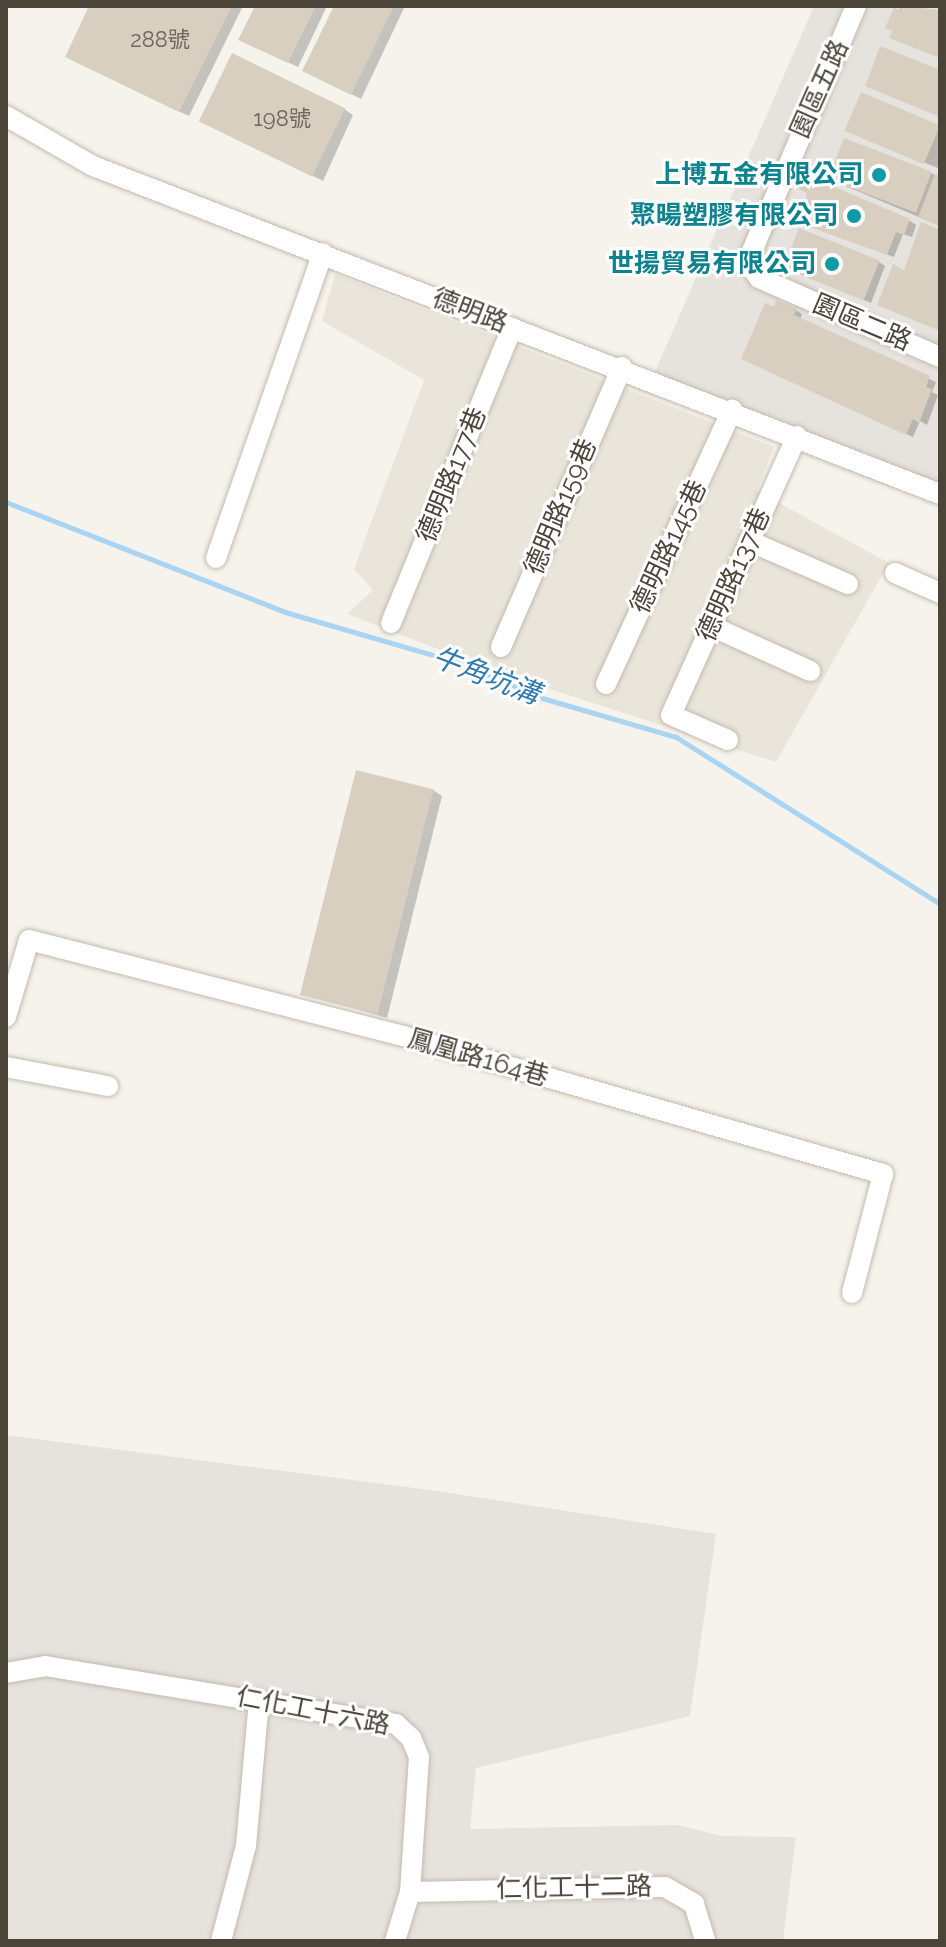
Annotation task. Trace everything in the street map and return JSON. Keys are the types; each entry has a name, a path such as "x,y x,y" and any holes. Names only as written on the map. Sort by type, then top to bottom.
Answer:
{"street":[{"name":"園區五路","path":"748,261 856,6"},
{"name":"德明路","path":"6,116 93,166 797,436 938,486"},
{"path":"216,558 323,253"},
{"name":"園區二路","path":"748,261 759,278 940,357"},
{"name":"德明路177巷","path":"391,623 512,328"},
{"name":"德明路159巷","path":"501,647 622,367"},
{"name":"德明路145巷","path":"606,684 732,410"},
{"name":"德明路137巷","path":"728,740 671,715 797,436"},
{"path":"749,541 848,584"},
{"path":"895,573 940,593"},
{"path":"711,626 810,671"},
{"name":"鳳凰路164巷","path":"6,1017 29,940 400,1035 883,1174 852,1293"},
{"path":"6,1067 108,1086"},
{"name":"仁化工十六路","path":"6,1673 45,1666 384,1720 411,1738 419,1774 410,1892 395,1941"},
{"path":"221,1941 246,1846 259,1700"},
{"name":"仁化工十二路","path":"410,1892 665,1887 694,1904 705,1941"}],"shaded area":[{"path":"814,6 940,6 940,502 651,381"},
{"path":"335,274 774,447 757,491 889,563 776,762 500,673 347,614 373,590 354,569 424,380 322,321"},
{"path":"6,1435 430,1490 716,1534 690,1716 476,1768 470,1829 677,1825 721,1836 796,1837 783,1941 6,1941"}],"building":[{"path":"89,6 232,6 179,112 65,57"},
{"path":"255,6 316,6 288,63 238,40"},
{"path":"334,6 394,6 351,95 302,71"},
{"path":"902,6 940,10 940,58 889,38 892,31 885,28 894,7 900,11"},
{"path":"880,46 940,70 940,117 865,86"},
{"path":"232,53 345,108 312,177 199,121"},
{"path":"861,92 940,126 924,164 845,131"},
{"name":"上博五金有限公司","path":"844,138 932,172 916,213 828,179"},
{"name":"聚暘塑膠有限公司","path":"799,172 910,219 904,235 896,232 887,255 802,224 807,193 792,186"},
{"path":"935,174 940,176 940,226 918,217"},
{"path":"921,222 940,230 940,331 877,305 893,264 904,270"},
{"name":"世揚貿易有限公司","path":"799,228 880,261 864,300 783,268"},
{"path":"776,300 797,309 794,315 930,376 926,387 932,389 919,423 913,419 906,435 741,359 765,303 774,307"},
{"path":"356,770 434,789 377,1014 300,995"}],"waterway":[{"name":"牛角坑溝","path":"6,502 285,612 461,663 542,698 676,737 940,904"}],"place":[{"name":"上博五金有限公司","path":"879,175"},
{"name":"聚暘塑膠有限公司","path":"854,216"},
{"name":"世揚貿易有限公司","path":"832,264"}]}
